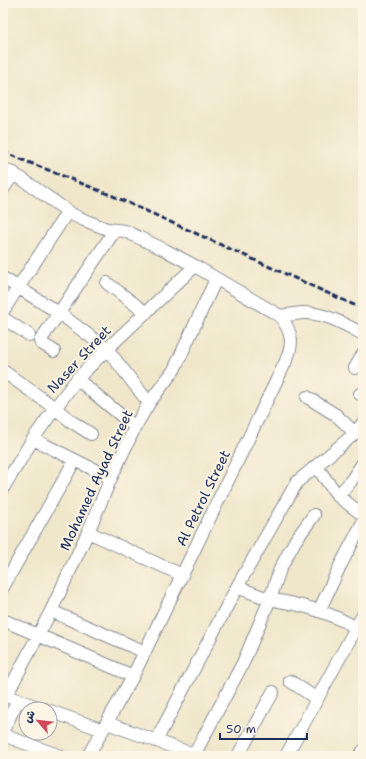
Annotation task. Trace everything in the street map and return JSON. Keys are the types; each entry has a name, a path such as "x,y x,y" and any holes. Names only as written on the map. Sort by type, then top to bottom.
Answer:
{"street":[{"path":"3,189 8,171 73,215 107,229 125,232 165,250 196,266 280,316 302,313 314,314 329,318 363,334"},
{"path":"3,311 68,211"},
{"path":"54,351 40,341 115,230"},
{"name":"Naser Street","path":"4,485 33,439 77,379 196,266"},
{"path":"3,278 60,313 107,349 149,403"},
{"name":"Mohamed Ayad Street","path":"4,696 51,610 135,427 149,403 174,370 216,279"},
{"path":"107,283 146,313"},
{"name":"Al Petrol Street","path":"88,756 134,676 289,354 291,344 290,334 286,324 280,316"},
{"path":"3,318 29,335"},
{"path":"355,368 363,354"},
{"path":"3,371 72,422 91,434"},
{"path":"77,379 135,427"},
{"path":"307,397 336,415 357,436"},
{"path":"156,740 238,587 297,482 357,436 363,423"},
{"path":"33,439 111,478"},
{"path":"3,587 75,460"},
{"path":"338,496 351,481 363,463"},
{"path":"316,466 338,496 363,515"},
{"path":"58,713 156,740 196,755 244,663 270,599 280,569 295,541 314,515"},
{"path":"319,612 340,566 363,522"},
{"path":"88,532 182,576"},
{"path":"238,587 270,599 295,604 319,612 338,619 360,630"},
{"path":"51,610 145,652"},
{"path":"286,756 317,699 360,630 363,615"},
{"path":"3,620 134,676"},
{"path":"290,681 317,699"},
{"path":"238,756 273,692"},
{"path":"4,696 21,701"},
{"path":"3,730 18,700"},
{"path":"3,735 60,756"},
{"path":"360,756 363,751"}],"railway":[{"path":"3,152 113,196 363,309"}]}
